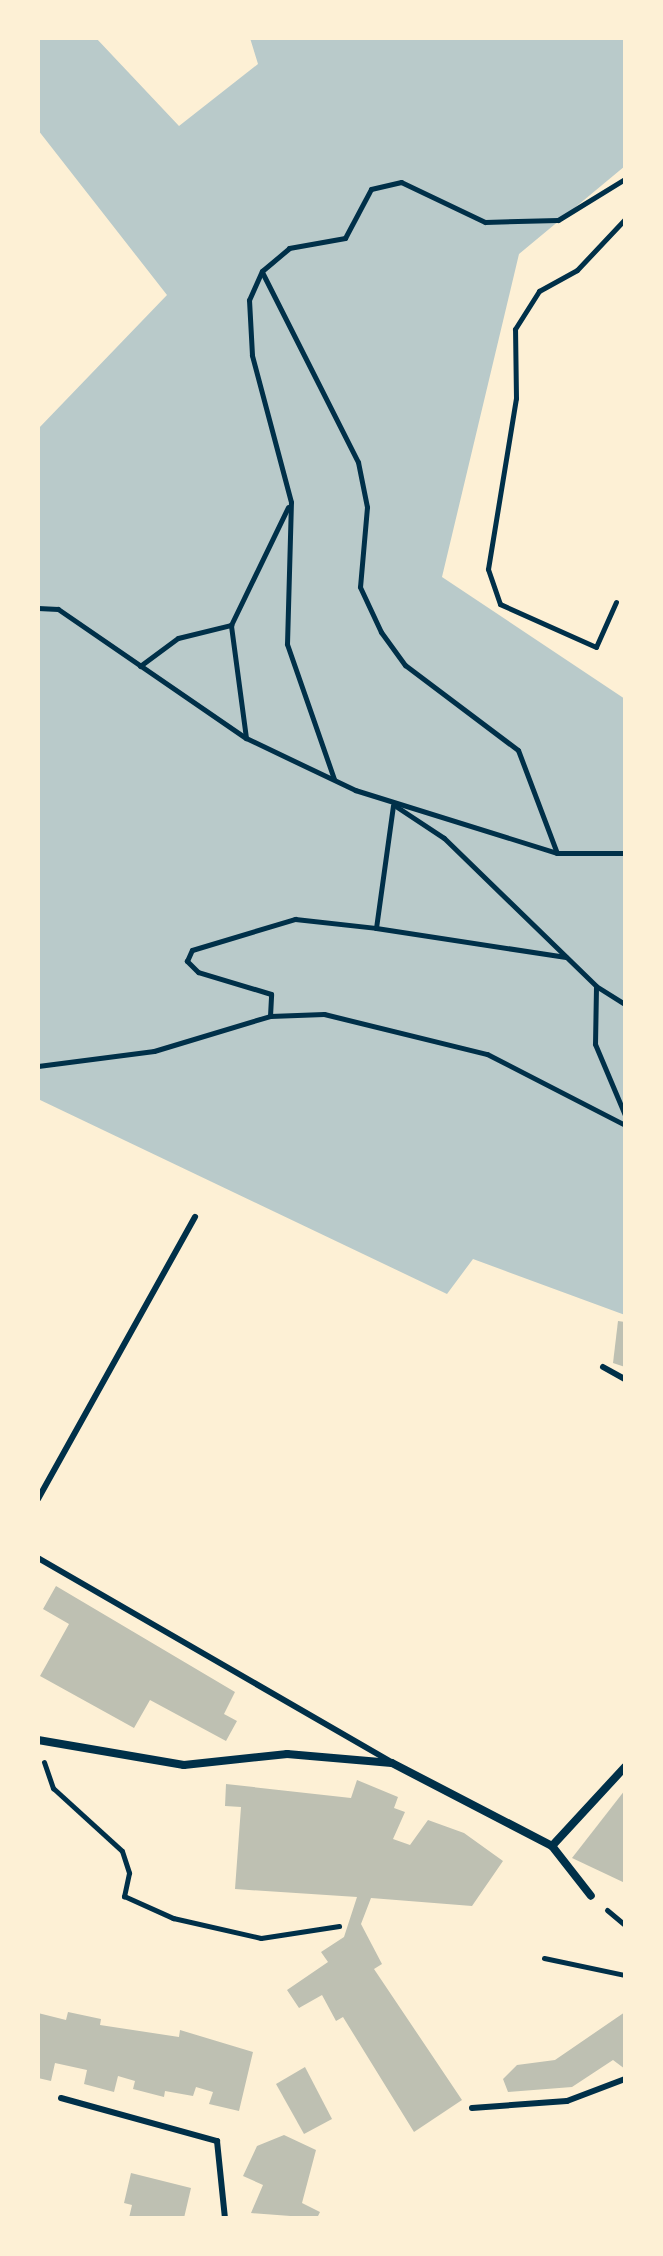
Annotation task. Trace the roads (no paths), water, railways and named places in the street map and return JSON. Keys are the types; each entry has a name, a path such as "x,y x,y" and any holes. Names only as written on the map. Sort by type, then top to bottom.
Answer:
{"street":[{"path":"38,1742 184,1765 287,1754 392,1763 552,1846 591,1896"},
{"path":"552,1846 625,1767"}],"lane":[{"path":"38,1499 195,1217"},
{"path":"603,1367 625,1379"},
{"path":"38,1558 392,1763"},
{"path":"472,2108 567,2101 625,2079"},
{"path":"61,2098 217,2141 225,2218"}]}
